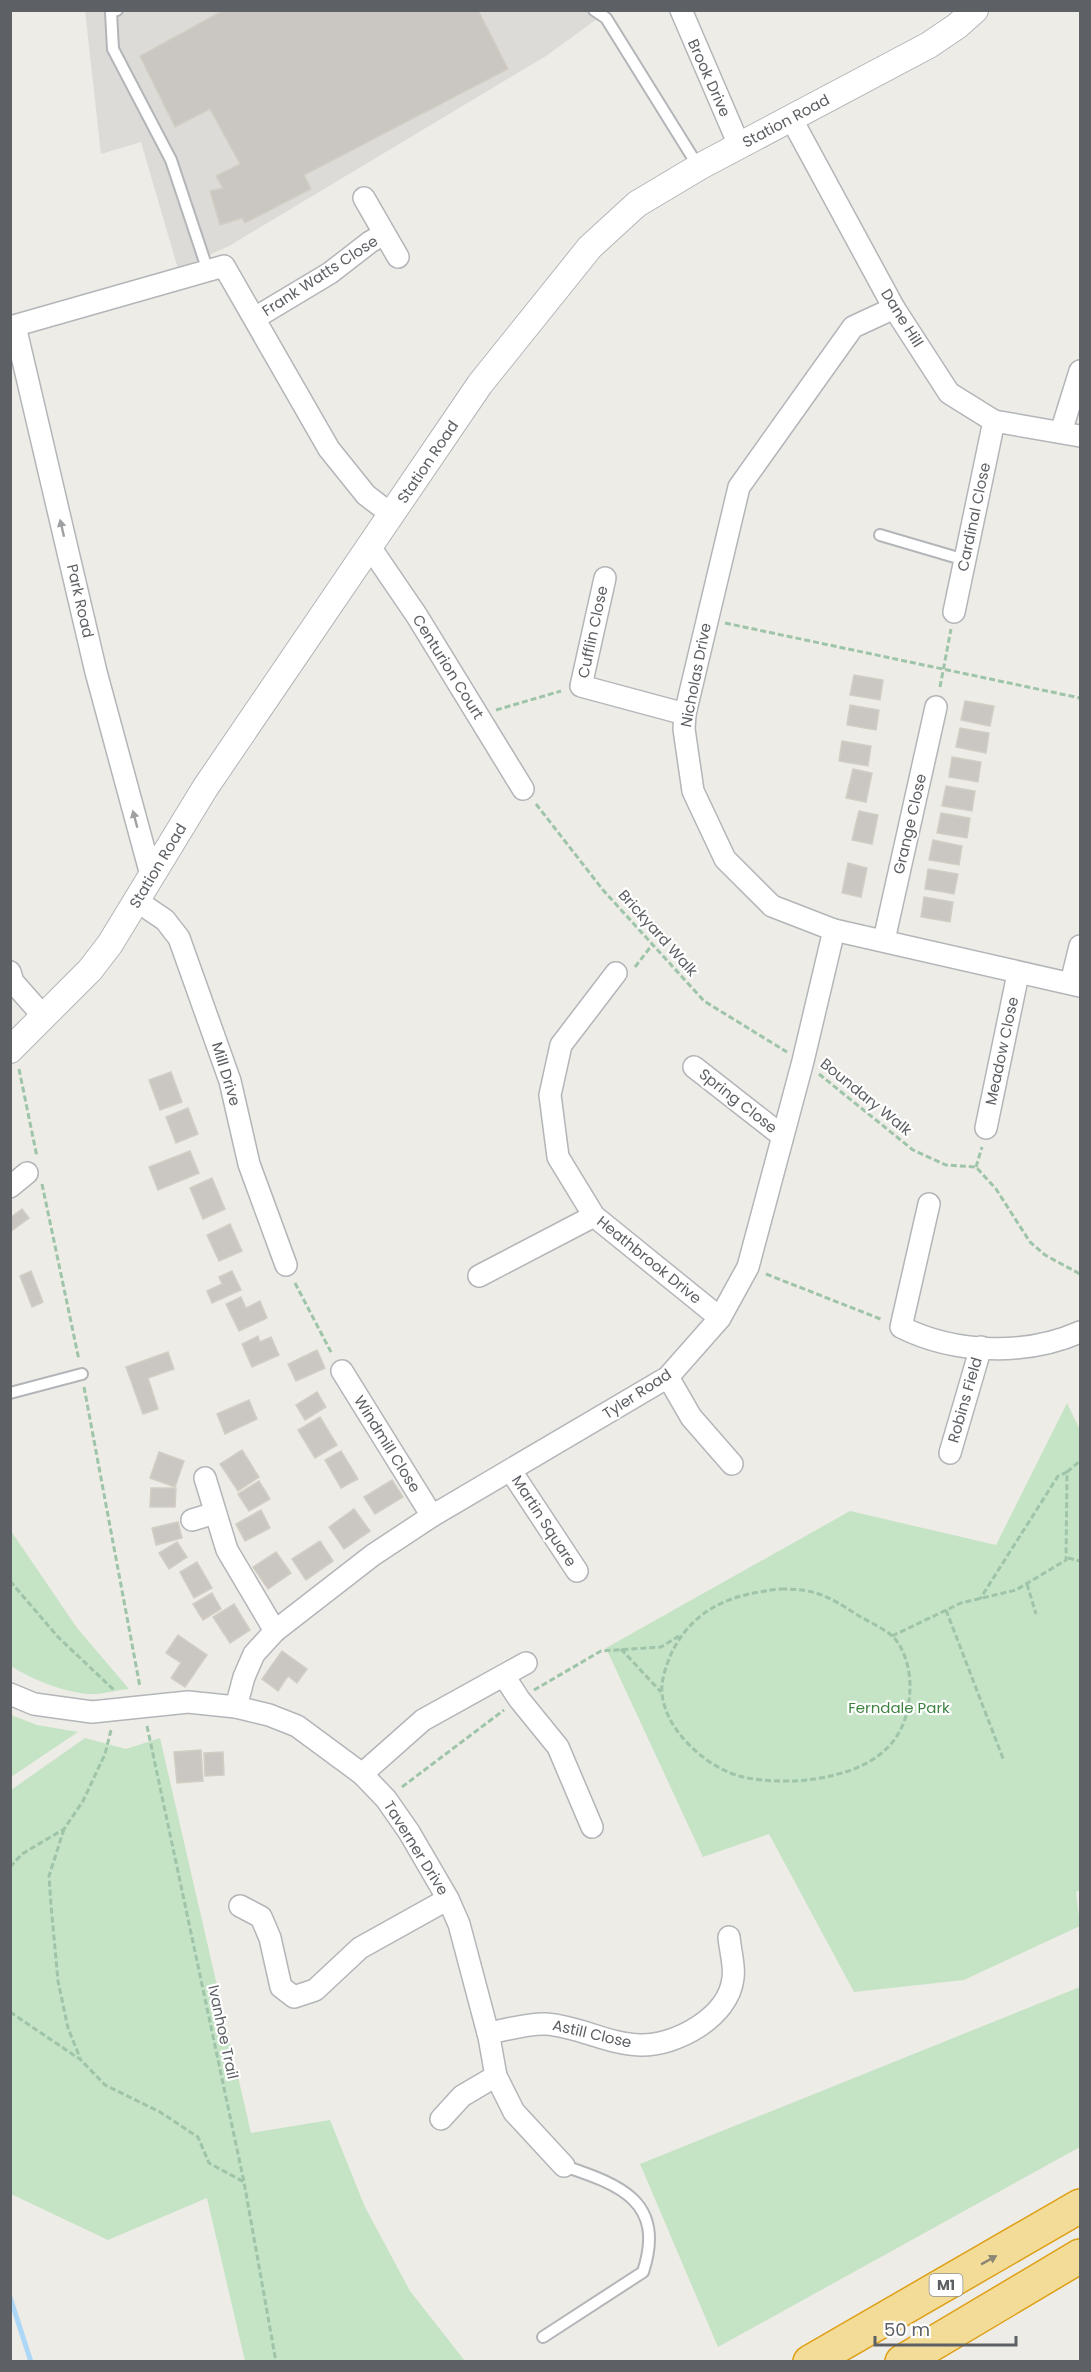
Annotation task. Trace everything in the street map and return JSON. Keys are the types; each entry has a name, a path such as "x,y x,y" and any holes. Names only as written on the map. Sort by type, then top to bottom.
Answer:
{"highway":[{"name":"M1","path":"810,2361 1080,2206"},
{"path":"902,2361 1080,2256"}],"street":[{"name":"Brook Drive","path":"681,10 739,145"},
{"name":"Station Road","path":"10,1050 90,970 110,944 205,788 480,384 590,248 637,204 739,145 928,45 957,26 975,10"},
{"name":"Dane Hill","path":"791,118 894,308 949,393 994,421 1071,434"},
{"name":"Frank Watts Close","path":"364,198 398,257"},
{"name":"Frank Watts Close","path":"255,318 330,273 384,234"},
{"path":"208,271 224,266 329,449 366,495 392,514"},
{"name":"Park Road","path":"151,875 96,672 13,326 208,271"},
{"name":"Nicholas Drive","path":"894,308 853,327 739,487 706,620 686,714 684,729 693,790 725,859 772,906 834,930 884,940 1018,974 1076,984"},
{"path":"1071,434 1080,371"},
{"name":"Cardinal Close","path":"954,612 994,421"},
{"name":"Centurion Court","path":"370,547 480,717 523,789"},
{"name":"Cufflin Close","path":"605,578 581,686 686,714"},
{"name":"Grange Close","path":"884,940 936,707"},
{"name":"Mill Drive","path":"137,901 165,920 179,938 230,1081 249,1164 286,1265"},
{"name":"Tyler Road","path":"236,1707 244,1677 254,1654 275,1631 373,1555 432,1516 669,1377 720,1318 748,1267 781,1136 803,1061 834,930"},
{"path":"1076,984 1080,946"},
{"path":"10,972 13,982 44,1017"},
{"name":"Heathbrook Drive","path":"616,973 561,1045 550,1095 558,1157 594,1216 720,1318"},
{"name":"Meadow Close","path":"986,1128 1018,974"},
{"name":"Spring Close","path":"694,1067 781,1136"},
{"path":"10,1187 27,1173"},
{"path":"929,1204 901,1327 925,1339 981,1347 1019,1349 1080,1332"},
{"path":"478,1276 594,1216"},
{"name":"Robins Field","path":"950,1453 981,1347"},
{"name":"Windmill Close","path":"342,1371 432,1516"},
{"path":"669,1377 691,1417 732,1464"},
{"name":"Martin Square","path":"511,1471 577,1571"},
{"path":"205,1478 227,1550 275,1631"},
{"path":"192,1520 215,1513"},
{"path":"362,1774 423,1720 526,1663"},
{"path":"504,1676 519,1699 558,1747 592,1827"},
{"name":"Taverner Drive","path":"10,1694 34,1704 66,1710 131,1709 188,1702 236,1707 269,1715 297,1726 362,1774 386,1799 409,1832 448,1899 459,1924 488,2033 496,2076 514,2112 564,2166"},
{"path":"240,1906 261,1917 270,1938 281,1987 294,1997 315,1990 360,1948 448,1899"},
{"name":"Astill Close","path":"488,2033 545,2024 640,2045 665,2041 693,2030 720,2010 733,1979 729,1937"},
{"path":"441,2119 462,2096 496,2076"}],"lane":[{"path":"117,10 111,12 113,50 171,160 208,271"},
{"path":"594,10 606,18 699,167"},
{"path":"880,535 965,560"},
{"path":"10,1393 82,1374"},
{"path":"543,2337 643,2272 650,2235 647,2218 636,2203 618,2188 564,2166"}],"path":[{"path":"936,707 954,612"},
{"path":"706,620 1080,698"},
{"path":"480,717 507,705 581,686"},
{"name":"Brickyard Walk","path":"523,789 603,890 704,1001 803,1061"},
{"path":"616,973 630,973 652,945"},
{"name":"Boundary Walk","path":"803,1061 913,1150 946,1165 975,1167 996,1189 1030,1242 1045,1254 1080,1274"},
{"path":"286,1265 342,1371"},
{"path":"748,1267 901,1327"},
{"path":"980,1599 1058,1476 1080,1461"},
{"path":"1067,1472 1067,1558"},
{"path":"892,1636 962,1603 998,1596 1027,1584 1067,1558 1080,1561"},
{"path":"10,1581 58,1637 91,1666 131,1709 105,1754 84,1801 64,1829 49,1876 58,1981 68,2028 81,2060"},
{"path":"1027,1584 1036,1614"},
{"path":"801,1589 841,1602 892,1636 910,1672 909,1707 893,1744 855,1770 815,1779 790,1781 743,1777 708,1760 680,1734 665,1706 662,1693 668,1661 680,1636 700,1614 754,1592 801,1589"},
{"path":"946,1610 1004,1761"},
{"path":"386,1799 519,1699 601,1651 661,1647 680,1636"},
{"path":"621,1649 662,1693"},
{"name":"Ivanhoe Trail","path":"131,1709 244,2182 276,2361"},
{"path":"10,1867 22,1854 64,1829"},
{"path":"10,2012 81,2060 105,2085 160,2112 198,2137 209,2163 244,2182"}],"shaded area":[{"path":"85,11 608,11 546,56 229,246 178,269 141,142 101,154"}],"green space":[{"name":"Ferndale Park","path":"1067,1403 1080,1430 1080,1890 1076,1892 1080,1926 964,1980 854,1992 769,1834 703,1857 606,1648 850,1511 996,1545"},
{"path":"11,1531 77,1628 129,1689 96,1694 75,1692 40,1681 11,1666"},
{"path":"11,1715 37,1725 78,1732 11,1777"},
{"path":"85,1738 126,1749 160,1738 251,2133 330,2120 365,2207 410,2291 465,2361 245,2361 207,2198 108,2240 11,2194 11,1790"},
{"path":"1080,1987 1080,2147 718,2347 640,2164"}],"building":[{"path":"224,10 478,10 508,69 304,175 311,189 245,223 242,218 220,225 210,191 223,188 216,176 240,164 210,109 175,127 140,56"},
{"path":"854,675 883,680 880,700 850,695"},
{"path":"965,701 994,706 990,726 961,720"},
{"path":"850,705 879,710 876,730 847,725"},
{"path":"960,728 989,733 986,753 956,747"},
{"path":"842,741 871,746 868,766 839,761"},
{"path":"952,757 981,762 978,782 949,777"},
{"path":"853,769 872,773 866,802 846,798"},
{"path":"946,786 975,791 972,811 942,806"},
{"path":"859,811 878,815 872,844 852,840"},
{"path":"941,813 970,818 967,838 937,833"},
{"path":"933,840 962,846 959,865 929,860"},
{"path":"848,863 867,868 861,897 842,893"},
{"path":"928,869 958,874 954,894 925,889"},
{"path":"924,897 953,902 950,922 921,917"},
{"path":"171,1072 182,1102 160,1110 149,1080"},
{"path":"188,1108 198,1134 176,1143 166,1117"},
{"path":"190,1151 199,1173 158,1190 149,1167"},
{"path":"212,1178 225,1209 203,1219 190,1188"},
{"path":"22,1209 29,1218 10,1232 10,1218"},
{"path":"230,1224 242,1251 219,1261 207,1235"},
{"path":"31,1271 43,1302 32,1307 20,1276"},
{"path":"232,1271 241,1290 212,1303 207,1291 222,1284 219,1277"},
{"path":"241,1297 246,1308 260,1301 267,1318 239,1331 226,1304"},
{"path":"258,1336 260,1342 271,1337 279,1355 252,1367 242,1344"},
{"path":"317,1350 325,1368 296,1381 288,1364"},
{"path":"168,1352 174,1369 148,1378 158,1409 143,1414 126,1367"},
{"path":"317,1392 326,1407 305,1420 296,1405"},
{"path":"249,1400 257,1419 225,1434 217,1414"},
{"path":"320,1417 337,1445 315,1458 298,1430"},
{"path":"242,1450 259,1477 238,1491 220,1464"},
{"path":"341,1451 358,1479 341,1488 325,1460"},
{"path":"159,1452 184,1461 175,1487 150,1478"},
{"path":"392,1480 403,1497 375,1514 364,1497"},
{"path":"259,1481 270,1499 249,1511 238,1494"},
{"path":"151,1488 176,1488 175,1507 150,1507"},
{"path":"354,1509 370,1531 344,1549 329,1527"},
{"path":"261,1510 270,1528 245,1541 236,1524"},
{"path":"178,1522 182,1538 156,1545 152,1528"},
{"path":"320,1541 333,1561 306,1580 292,1559"},
{"path":"177,1542 187,1557 169,1569 159,1553"},
{"path":"276,1552 291,1573 268,1589 253,1567"},
{"path":"197,1562 212,1588 194,1598 180,1572"},
{"path":"212,1593 221,1609 203,1620 193,1604"},
{"path":"234,1604 250,1630 230,1643 213,1617"},
{"path":"178,1635 207,1655 185,1687 171,1678 181,1663 166,1653"},
{"path":"282,1651 307,1669 297,1683 288,1676 278,1691 262,1679"},
{"path":"201,1750 203,1781 177,1783 174,1752"},
{"path":"223,1752 224,1775 205,1776 204,1753"}],"waterway":[{"path":"10,2297 31,2362"}]}
